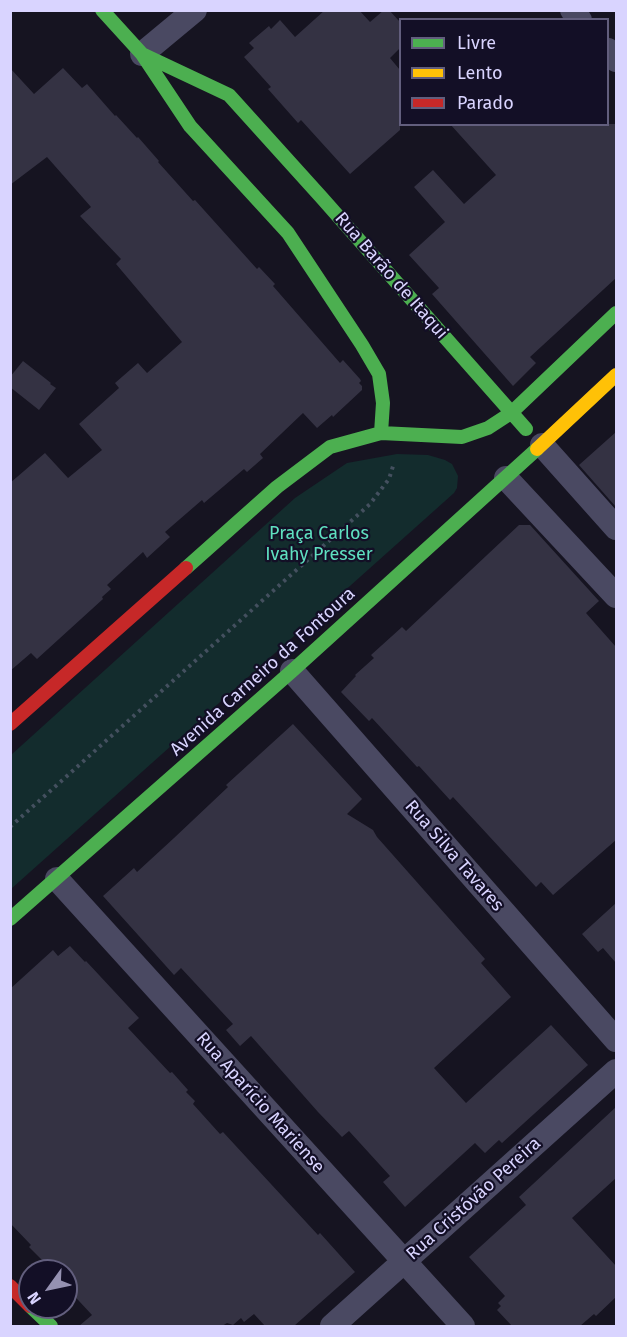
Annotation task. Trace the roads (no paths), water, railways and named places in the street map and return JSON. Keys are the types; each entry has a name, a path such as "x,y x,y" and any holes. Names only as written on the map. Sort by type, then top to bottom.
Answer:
{"main road":[{"name":"Rua Barão de Itaqui","path":"102,10 142,54 190,126 288,233 362,345 378,374 383,404 381,433"},
{"name":"Rua Barão de Itaqui","path":"142,54 225,98 330,207 511,413 542,445"},
{"path":"190,126 204,114"},
{"path":"10,724 277,487 330,447 381,433 462,437 488,428 511,413 616,313"},
{"name":"Avenida Carneiro da Fontoura","path":"10,919 292,671 506,478 616,375"}],"street":[{"path":"142,54 195,10"},
{"name":"Rua Barão de Itaqui","path":"542,445 616,528"},
{"path":"506,478 616,596"},
{"name":"Rua Silva Tavares","path":"292,671 616,1040"},
{"name":"Rua Aparício Mariense","path":"57,879 464,1326"},
{"name":"Rua Cristóvão Pereira","path":"332,1326 616,1071"}],"park label":[{"name":"Praça Carlos Ivahy Presser","path":"319,544"}]}
